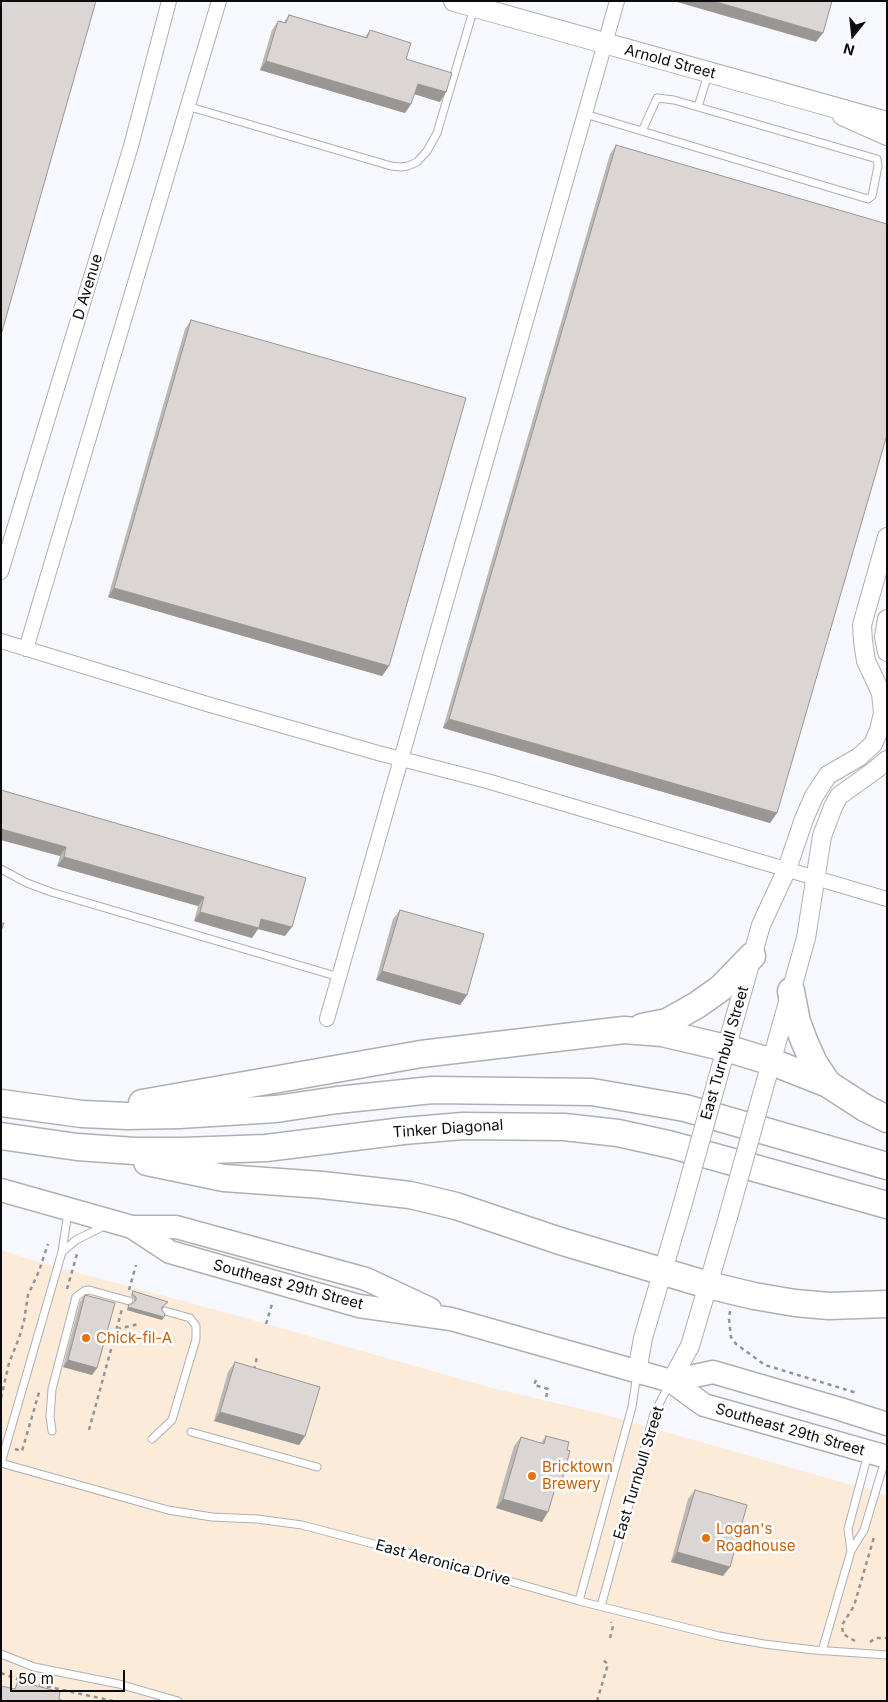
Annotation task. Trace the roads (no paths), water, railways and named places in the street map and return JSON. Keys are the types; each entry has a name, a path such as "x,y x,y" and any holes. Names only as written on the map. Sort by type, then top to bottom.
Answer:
{"highway":[{"path":"82,1114 420,1054 624,1030 667,1022 721,988 752,956"},
{"path":"790,992 797,1022 805,1043 814,1063 828,1084"},
{"path":"624,1030 662,1033 726,1048 772,1062 828,1084 865,1108 887,1119"},
{"path":"1,1103 82,1114 128,1116 230,1113 432,1090 592,1092 685,1108 887,1166"},
{"name":"Tinker Diagonal","path":"1,1136 78,1147 135,1151 233,1150 463,1126 564,1126 618,1133 672,1145 887,1205"},
{"path":"78,1147 224,1178 331,1186 410,1195 456,1206 560,1242 708,1285 754,1296 795,1303 829,1306 887,1304"}],"main road":[{"name":"Arnold Street","path":"454,1 887,122"},
{"name":"Southeast 29th Street","path":"1,1190 122,1224 176,1227 366,1279 452,1319 671,1381 704,1405 880,1455"},
{"name":"Southeast 29th Street","path":"671,1381 713,1372 887,1424"}],"street":[{"name":"D Avenue","path":"1,572 131,146 169,1"},
{"path":"26,649 219,1"},
{"path":"327,1019 617,1"},
{"path":"800,98 887,136"},
{"name":"East Turnbull Street","path":"637,1372 643,1338 761,925 787,869 804,819 819,789 828,775 859,758 873,744 879,730 883,713 881,693 866,662 862,625 887,538"},
{"path":"887,620 884,637 887,652"},
{"path":"1,641 207,704 496,784 887,899"},
{"name":"East Turnbull Street","path":"671,1381 690,1346 772,1062 806,938 822,836 839,796 887,760"}],"lane":[{"path":"188,106 391,166 401,168 408,166 417,162 427,152 436,133 447,102 474,7"},
{"path":"698,107 708,72"},
{"path":"585,114 868,199 872,196 878,166 877,159 674,100 657,98 642,131"},
{"path":"1,869 27,883 51,892 339,977"},
{"path":"1,1463 62,1252 68,1209"},
{"path":"62,1252 76,1240 122,1224"},
{"path":"52,1431 50,1418 52,1389 76,1297 89,1290 128,1300"},
{"path":"152,1439 172,1420 196,1339 196,1326 190,1318 165,1311"},
{"name":"East Turnbull Street","path":"579,1601 632,1407 637,1372"},
{"name":"East Turnbull Street","path":"601,1606 654,1414 671,1381"},
{"path":"191,1432 317,1467"},
{"path":"851,1550 848,1528 880,1455"},
{"path":"822,1651 851,1550 864,1530 880,1455"},
{"name":"East Aeronica Drive","path":"1,1463 168,1510 212,1517 257,1519 302,1525 579,1601 719,1636 822,1651 887,1655"},
{"path":"1,1654 34,1667 119,1684 178,1701"}],"place":[{"name":"Chick-fil-A","path":"86,1338"},
{"name":"Bricktown Brewery","path":"532,1476"},
{"name":"Logan's Roadhouse","path":"706,1538"}]}
